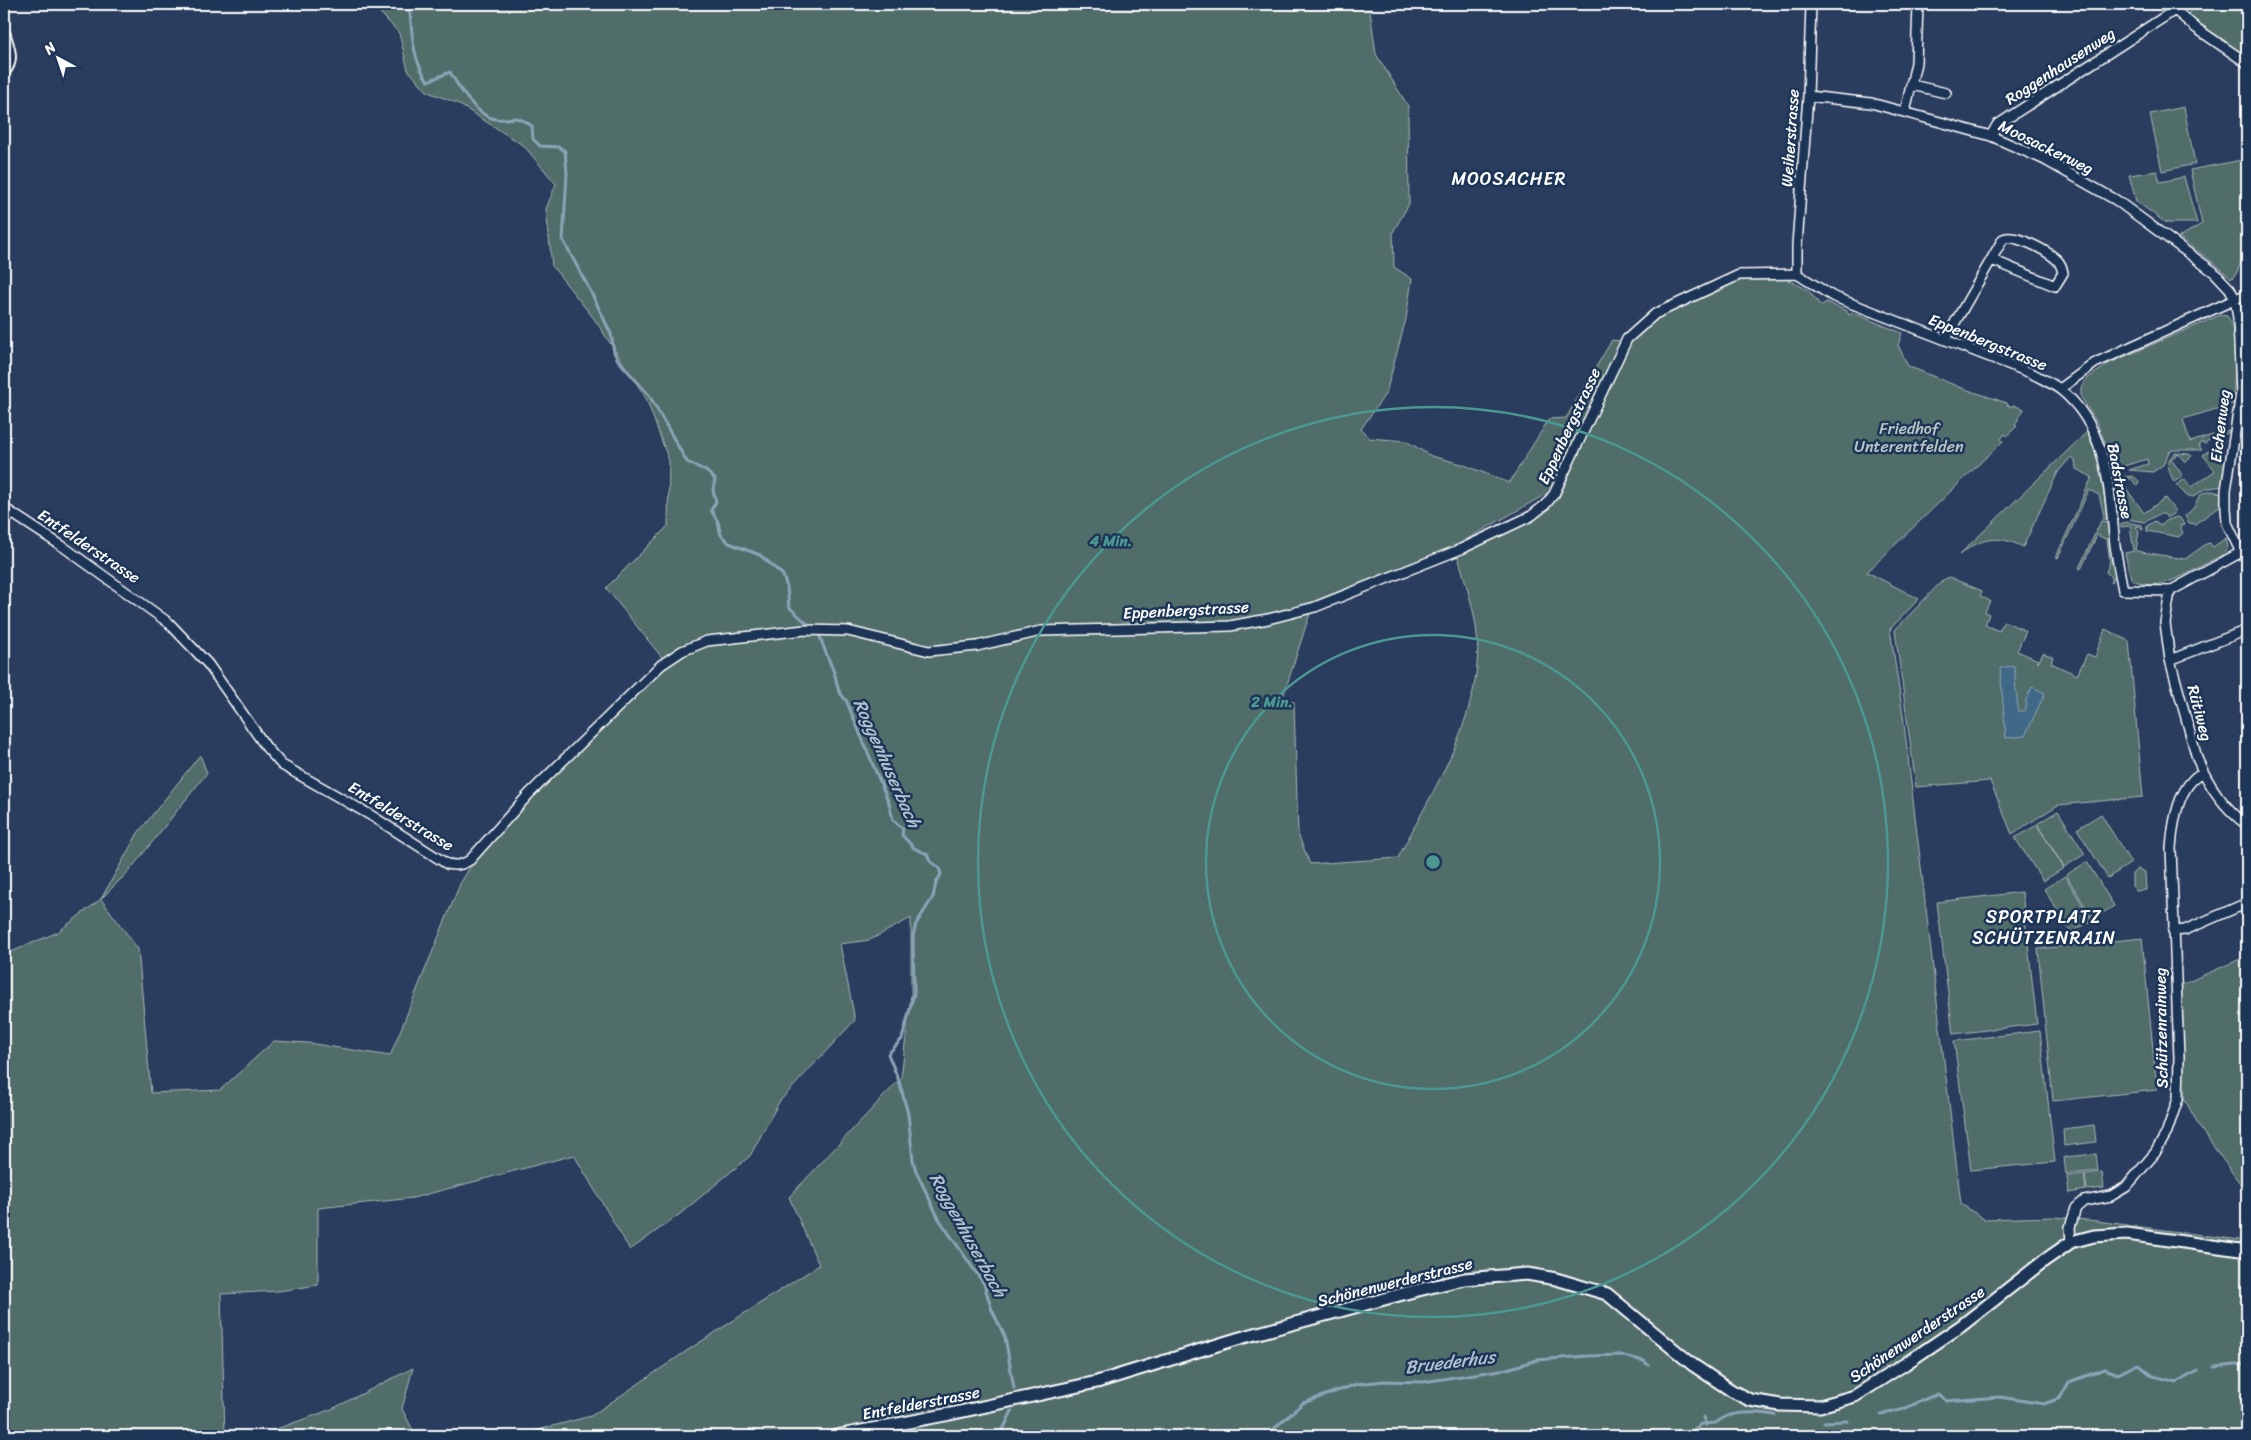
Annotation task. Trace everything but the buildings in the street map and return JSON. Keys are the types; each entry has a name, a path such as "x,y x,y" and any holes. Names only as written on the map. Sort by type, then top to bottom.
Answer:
{"street":[{"name":"Weiherstrasse","path":"1797,274 1797,237 1808,96 1812,4"},
{"path":"1905,112 1916,63 1918,4"},
{"path":"2171,7 2223,48 2247,63"},
{"name":"Roggenhausenweg","path":"1991,136 1997,125 2171,7"},
{"path":"4,34 10,54 9,64 4,71"},
{"path":"1912,85 1946,93"},
{"name":"Moosackerweg","path":"1808,96 1871,103 1905,112 1991,136 2045,160 2116,200 2214,272 2230,289 2235,299"},
{"path":"1945,340 2003,239 2008,236 2019,238 2056,259 2062,267 2063,273 2060,281 2055,286 1992,260"},
{"name":"Eppenbergstrasse","path":"805,630 848,632 929,651 977,646 1040,630 1230,626 1315,607 1476,543 1531,516 1545,505 1554,494 1625,342 1655,314 1739,275 1797,274 1810,284 1832,296 2031,373 2060,389 2095,363 2247,294"},
{"name":"Eichenweg","path":"2235,299 2241,393 2226,490 2226,508 2228,523 2244,551"},
{"name":"Badstrasse","path":"2060,389 2081,410 2094,430 2103,456 2111,499 2115,546 2123,590 2170,592"},
{"name":"Entfelderstrasse","path":"4,508 169,623 208,664 266,747 282,765 372,816 447,864 462,865 470,860 528,794 661,665 682,651 707,641 805,630"},
{"path":"2170,592 2244,551"},
{"name":"Rütiweg","path":"2170,592 2165,623 2170,660 2202,772 2220,799 2247,825"},
{"path":"2170,660 2247,630"},
{"name":"Schützenrainweg","path":"2071,1242 2070,1227 2076,1208 2084,1202 2112,1196 2126,1187 2155,1153 2172,1119 2178,1099 2179,1057 2173,931 2173,827 2180,802 2191,780 2202,772"},
{"path":"2173,931 2184,930 2247,902"},
{"name":"Schönenwerderstrasse","path":"1011,1401 1097,1382 1240,1338 1410,1292 1464,1279 1527,1274 1556,1279 1607,1294 1693,1365 1732,1391 1750,1400 1780,1405 1820,1406 1855,1396 1905,1364 1961,1326 2071,1242 2094,1236 2127,1234 2247,1251"},
{"name":"Entfelderstrasse","path":"836,1436 1011,1401"}],"green space":[{"name":"Friedhof Unterentfelden","path":"372,4 1369,4 1376,54 1408,106 1409,204 1393,232 1394,267 1412,279 1406,319 1386,393 1361,429 1369,438 1406,441 1431,456 1462,464 1509,483 1549,419 1566,418 1612,340 1625,342 1560,486 1462,542 1559,498 1633,333 1655,314 1739,275 1775,273 1808,290 1821,306 1826,302 1847,311 1849,315 1853,313 1902,333 1898,345 1908,366 1959,387 2007,403 2007,405 2012,407 2013,405 2024,409 2015,425 2017,426 2007,436 2005,434 2001,439 2003,441 1867,572 1919,599 1890,629 1903,715 1961,1204 1984,1219 2055,1217 2247,1241 2247,1436 515,1436 591,1416 819,1265 789,1197 901,1078 911,994 911,918 870,940 840,944 855,1020 779,1102 750,1156 680,1214 630,1250 574,1155 413,1198 318,1208 318,1285 279,1291 221,1294 225,1436 4,1436 4,955 58,932 101,899 138,949 151,1093 220,1090 274,1041 308,1043 390,1056 460,884 469,869 523,805 668,665 606,588 668,526 669,461 646,398 595,320 552,266 546,209 556,184 524,146 457,103 428,92 408,70 399,33","holes":["1455,546 1476,625 1477,665 1464,723 1453,751 1398,858 1310,864 1298,834 1294,702 1282,700 1314,601"]},
{"path":"2198,4 2247,4 2247,58 2187,14"},
{"path":"2184,107 2195,164 2162,171 2150,114"},
{"path":"2247,159 2247,249 2236,274 2231,279 2219,267 2179,237 2202,224 2190,170"},
{"path":"2157,171 2160,182 2184,177 2197,223 2166,223 2136,201 2129,175"},
{"path":"2220,315 2227,316 2233,331 2233,404 2183,419 2190,442 2229,430 2229,432 2216,440 2213,437 2204,444 2202,442 2198,445 2202,450 2173,450 2169,452 2163,465 2153,472 2129,470 2148,464 2147,459 2112,468 2105,442 2097,423 2081,397 2081,388 2085,380 2110,363"},
{"path":"2088,431 2099,464 2108,519 2102,519 2104,515 2099,495 2089,490 2058,558 2056,557 2092,477 2076,469 2075,460 2071,457 2058,472 2023,547 1997,539 1975,545 1959,555"},
{"path":"2217,444 2220,444 2218,459 2226,460 2222,486 2205,489 2193,497 2186,495 2176,485 2185,479 2191,487 2215,471 2203,455"},
{"path":"2175,453 2192,456 2185,462 2178,454 2171,459 2183,476 2174,482 2169,470 2169,463 2170,459"},
{"path":"2133,476 2139,481 2137,486 2131,478 2123,484 2144,513 2165,498 2175,511 2174,514 2167,518 2164,514 2159,514 2145,522 2120,518 2114,483 2125,477"},
{"path":"2212,491 2221,493 2220,506 2195,524 2189,523 2185,516 2193,508 2200,496"},
{"path":"2176,517 2180,518 2185,525 2180,526 2183,533 2179,537 2147,531 2147,526 2155,521 2158,525 2162,525"},
{"path":"2101,521 2109,522 2116,576 2111,583 2111,577 2106,572 2110,562 2107,540 2097,535 2081,569 2079,568"},
{"path":"2125,522 2142,525 2143,530 2139,526 2136,527 2139,531 2136,551 2185,559 2206,544 2210,543 2213,547 2226,538 2228,548 2223,555 2168,582 2149,585 2140,583 2131,578 2125,553 2134,551 2130,526 2121,527 2121,524"},
{"path":"1949,577 1982,591 1980,596 1990,601 1985,612 1989,614 1985,625 1999,631 2004,621 2026,631 2017,651 2038,660 2038,663 2043,653 2053,657 2051,663 2077,675 2087,654 2095,657 2105,629 2129,641 2143,797 2058,805 2012,834 1990,781 1916,787 1895,630 1943,580"},
{"path":"200,755 207,773 130,870 101,899 138,833"},
{"path":"2058,811 2085,854 2064,867 2037,824"},
{"path":"2101,814 2131,863 2108,878 2077,829"},
{"path":"2037,825 2064,868 2043,881 2015,838"},
{"path":"2087,862 2114,906 2093,919 2066,875"},
{"path":"2138,869 2145,872 2146,890 2136,891 2132,886 2132,874"},
{"path":"2065,876 2092,920 2071,933 2044,889"},
{"path":"2022,892 2037,1024 1953,1034 1937,902"},
{"path":"2142,938 2157,1090 2053,1101 2038,949"},
{"path":"2247,956 2247,1193 2200,1128 2184,1098 2181,985"},
{"path":"2040,1031 2055,1162 1971,1170 1954,1041"},
{"path":"2094,1125 2096,1142 2064,1146 2063,1129"},
{"path":"2096,1154 2098,1171 2066,1174 2064,1157"},
{"path":"2102,1172 2104,1188 2087,1190 2085,1174"},
{"path":"2084,1174 2086,1190 2069,1193 2067,1176"},
{"path":"413,1368 402,1409 416,1436 257,1436 332,1409"}],"water":[{"path":"2014,666 2018,711 2024,711 2027,703 2025,702 2032,687 2045,693 2025,736 2006,738 2000,668"}],"waterway":[{"name":"Roggenhuserbach","path":"399,4 410,12 416,57 428,81 450,72 463,93 482,113 495,119 520,119 532,126 533,139 540,146 559,147 565,151 567,174 563,240 611,334 614,352 618,360 649,395 687,462 706,471 715,479 713,490 716,502 711,510 718,522 721,535 729,543 760,555 783,575 787,588 789,607 810,626"},
{"name":"Roggenhuserbach","path":"820,637 839,690 846,700 889,803 893,820 903,829 902,835 914,848 927,854 930,861 939,868 941,874 936,883 933,897 916,924 913,936 914,993 902,1039 888,1054 899,1081 908,1114 916,1171 939,1219 984,1284 992,1310 1005,1337 1014,1388"},
{"name":"Bruederhus","path":"1269,1436 1269,1433 1303,1403 1357,1384 1384,1381 1423,1382 1507,1369 1537,1360 1587,1356 1620,1355 1644,1361 1648,1365"},
{"path":"1881,1414 1904,1409 1938,1394 1946,1401 2000,1397 2044,1404 2060,1398 2069,1382 2105,1369 2118,1374 2138,1364 2153,1376 2177,1382 2198,1371"},
{"path":"2214,1367 2247,1364"},
{"name":"Roggenhuserbach","path":"1000,1436 1012,1411"},
{"path":"1686,1436 1701,1424 1716,1423 1721,1419 1736,1414 1761,1413 1775,1415"},
{"name":"Bruederhus","path":"1703,1417 1706,1425"},
{"path":"1824,1422 1848,1421"}],"district":[{"name":"MOOSACHER","path":"1509,179"},
{"name":"SPORTPLATZ SCHÜTZENRAIN","path":"2044,928"}]}
